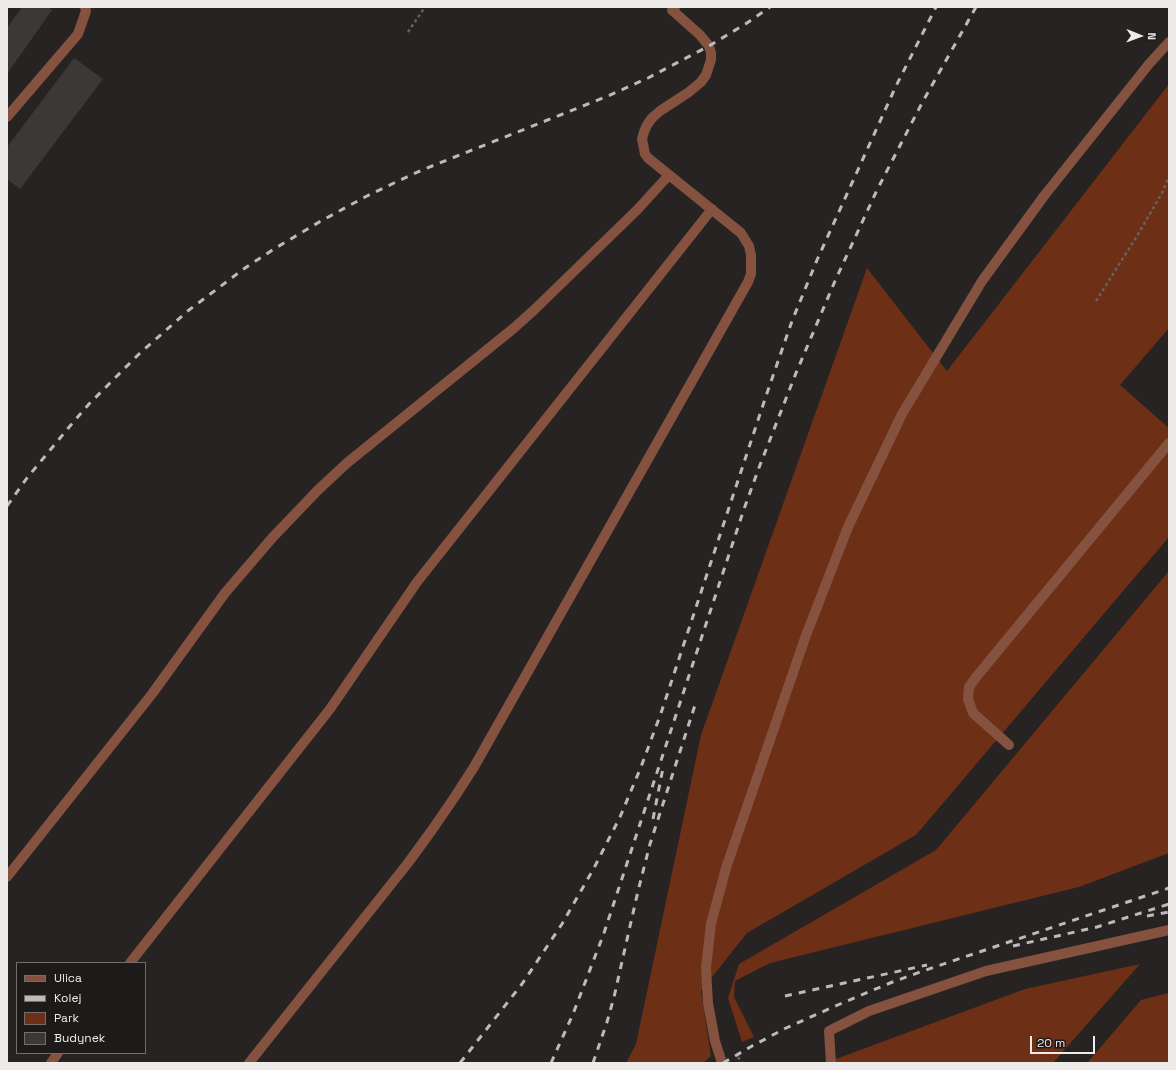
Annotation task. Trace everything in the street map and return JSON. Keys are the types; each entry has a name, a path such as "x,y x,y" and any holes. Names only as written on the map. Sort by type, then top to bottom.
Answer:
{"street":[{"path":"7,117 78,34 86,11 85,7"},
{"path":"249,1063 408,863 474,767 745,288 751,274 751,255 749,246 741,233 645,154 643,146 644,132 647,125 660,111 689,92 701,82 706,75 711,60 709,46 705,40 672,8"},
{"path":"722,1063 715,1041 708,1003 706,968 711,924 726,868 805,638 848,527 902,414 982,282 1044,196 1149,64 1169,42"},
{"path":"7,877 152,694 225,593 273,537 318,490 348,463 534,310 636,210 669,175"},
{"path":"131,962 326,714 417,582 712,209"},
{"path":"1009,745 973,713 968,698 969,687 1169,444"},
{"path":"831,1063 829,1031 869,1011 986,971 1169,930"},
{"path":"51,1063 57,1054"}],"path":[{"path":"408,32 425,7"},
{"path":"1096,300 1144,224 1162,193 1169,176"}],"green space":[{"path":"1169,84 1169,328 1120,385 1169,428 1169,537 916,835 747,933 701,991 711,1056 703,1063 626,1063 636,1044 701,735 867,268 947,371"},
{"path":"1169,571 1169,853 1079,887 770,963 735,981 734,997 754,1037 742,1042 728,998 739,964 936,850"},
{"path":"1140,964 1053,1063 825,1063 1025,989"},
{"path":"1169,993 1169,1063 1087,1063 1141,1000"}],"building":[{"path":"22,7 47,7 52,10 7,74 7,28"},
{"path":"74,58 103,79 20,189 7,179 7,147"}],"railway":[{"path":"7,506 27,478 89,404 139,354 189,310 245,268 274,249 365,197 422,170 608,96 648,78 709,46 770,7"},
{"path":"460,1063 522,984 562,924 594,868 620,817 661,713 792,321 817,260 896,86 936,7"},
{"path":"551,1063 573,1014 604,933 744,509 796,373 835,281 877,190 922,103 976,7"},
{"path":"593,1063 614,997 650,844 696,702"},
{"path":"653,819 663,768"},
{"path":"723,1063 786,1028 890,983 1169,888"},
{"path":"1013,946 1097,927 1169,904"},
{"path":"1147,916 1169,912"},
{"path":"785,996 927,965"}]}
